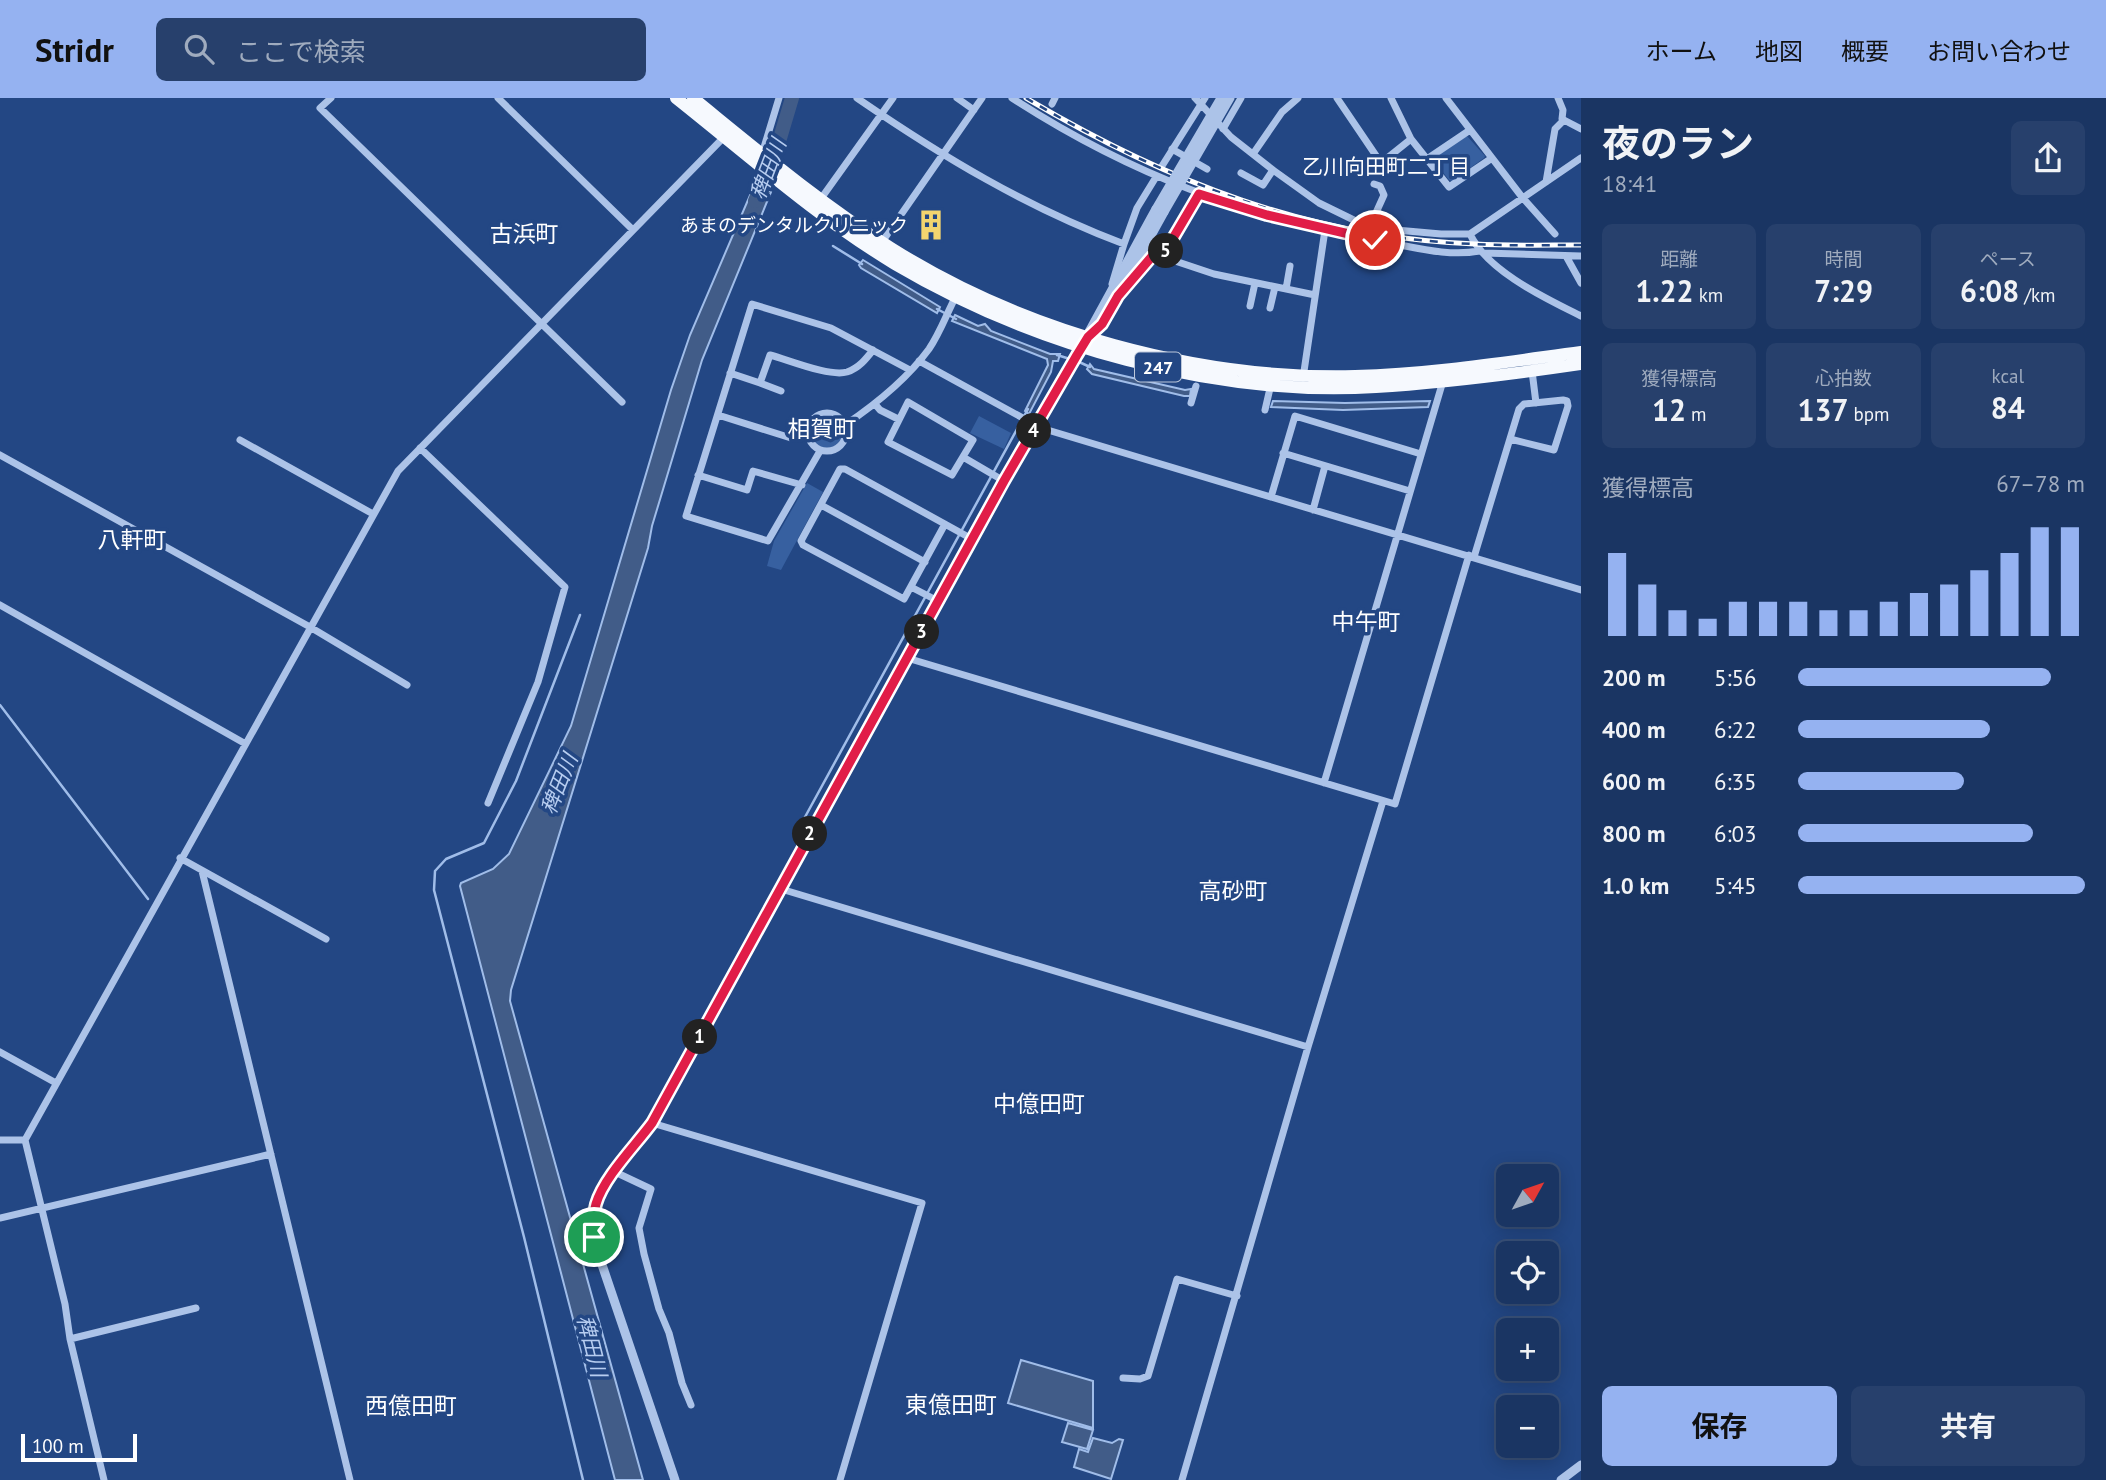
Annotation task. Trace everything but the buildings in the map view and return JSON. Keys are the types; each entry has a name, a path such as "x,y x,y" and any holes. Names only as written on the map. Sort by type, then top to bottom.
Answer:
{"highway":[{"name":"247","path":"676,98 762,158 851,235 953,302 1139,364 1197,381 1270,390 1303,381 1352,376 1533,377 1581,364"},
{"name":"247","path":"693,98 728,133"},
{"name":"247","path":"781,176 882,242 977,294 1082,346 1152,354 1303,381"},
{"name":"247","path":"1443,375 1581,352"}],"street":[{"path":"331,98 320,108 622,402"},
{"path":"498,98 633,230"},
{"path":"762,158 779,98"},
{"path":"858,98 942,155 990,183 1070,223 1124,244"},
{"path":"820,200 892,98"},
{"path":"957,98 974,110"},
{"path":"882,242 982,98"},
{"path":"1012,98 1101,151 1156,177 1199,194 1267,215 1325,230 1465,254 1480,252 1581,256"},
{"path":"1195,98 1203,102 1223,128 1273,170 1319,203 1370,226 1441,234 1470,234 1581,158"},
{"path":"675,1480 596,1247 596,1202 652,1123 907,659 931,597 965,535 1033,423 1070,370 1082,346 1102,324 1114,294 1221,98"},
{"path":"1160,211 1230,98"},
{"path":"1223,128 1241,98"},
{"path":"1253,154 1282,112 1298,98"},
{"path":"1337,98 1381,163 1411,139"},
{"path":"1391,98 1411,139 1449,187 1492,158"},
{"path":"1558,98 1564,121"},
{"path":"1450,99 1470,130 1522,197 1555,234"},
{"path":"1162,166 1203,102"},
{"path":"1564,121 1581,129"},
{"path":"1546,182 1555,129 1564,121"},
{"path":"1427,159 1470,130"},
{"path":"104,1480 70,1339 65,1304 24,1140 398,471 728,133"},
{"path":"1172,149 1207,169"},
{"path":"1241,173 1263,185 1273,170"},
{"path":"1114,294 1124,244 1137,208 1156,177"},
{"path":"1370,226 1384,195 1382,188 1374,184"},
{"path":"1162,257 1199,194"},
{"path":"1303,381 1325,230"},
{"path":"1470,234 1480,252 1540,295 1581,316"},
{"path":"1114,294 1154,254 1214,274 1315,295"},
{"path":"1566,256 1581,283"},
{"path":"1286,289 1290,266"},
{"path":"1251,306 1255,283"},
{"path":"1270,308 1275,287"},
{"path":"845,425 876,404 919,361 930,347 953,302"},
{"path":"820,450 768,541 686,516 752,304 831,328 910,370"},
{"path":"760,383 770,355 834,373 856,368 873,350"},
{"path":"919,361 1033,423 1581,590"},
{"path":"730,373 781,391"},
{"path":"1324,783 1443,375"},
{"path":"1533,377 1536,403"},
{"path":"1191,403 1197,381"},
{"path":"1265,410 1270,390"},
{"path":"907,659 1395,804 1519,409 1524,404 1567,401 1569,406 1556,448 1552,450 1510,439"},
{"path":"908,402 973,440 963,457 953,475 888,442 908,402"},
{"path":"876,404 880,410 898,419"},
{"path":"824,412 837,415 845,425 843,444 832,451 820,450 810,442 807,433 813,418 824,412"},
{"path":"718,415 790,438 807,433"},
{"path":"1271,497 1295,416 1421,454"},
{"path":"240,440 373,514"},
{"path":"420,448 565,587 538,682 488,803"},
{"path":"1283,453 1410,491"},
{"path":"0,455 310,627 407,685"},
{"path":"963,457 1001,479"},
{"path":"1313,510 1325,466"},
{"path":"945,524 904,599 803,545 801,541 840,469 845,469 945,524 965,535"},
{"path":"698,475 747,490 753,471 802,485"},
{"path":"821,505 925,562"},
{"path":"911,587 931,597"},
{"path":"0,605 244,743"},
{"path":"1182,1480 1383,801"},
{"path":"180,858 326,939"},
{"path":"202,871 350,1480"},
{"path":"780,889 1308,1047"},
{"path":"0,1052 55,1083"},
{"path":"652,1123 922,1203 840,1480"},
{"path":"0,1139 24,1140"},
{"path":"0,1218 271,1154"},
{"path":"615,1172 651,1189 639,1228 659,1309 669,1332 691,1405"},
{"path":"588,1238 596,1247"},
{"path":"1123,1378 1140,1380 1148,1376 1177,1279 1237,1296"},
{"path":"70,1339 196,1308"},
{"path":"1561,1480 1581,1465"}],"shaded area":[{"path":"1467,136 1485,156 1452,181 1449,180 1434,158"},
{"path":"827,414 839,419 844,431 839,443 827,448 815,443 810,431 815,419"},
{"path":"979,416 1011,433 1004,449 970,433"},
{"path":"807,483 823,492 781,570 767,566 774,541"}],"water":[{"path":"757,179 771,192 702,360 652,526 648,548 511,990 510,1001 643,1480 615,1480 460,886 461,883 493,869 509,854 571,726 671,390 690,335"},
{"path":"863,260 940,307 937,313 861,268 859,265"},
{"path":"955,315 978,326 985,324 991,331 1050,354 1060,354 1058,361 1053,361 1051,372 1029,414 1025,411 1048,365 1047,359 952,321"},
{"path":"1090,364 1094,369 1185,390 1191,389 1190,396 1092,374 1087,369"},
{"path":"1273,401 1430,401 1428,407 1343,410 1271,407"},
{"path":"1021,1360 1093,1381 1093,1428 1008,1403"},
{"path":"1068,1423 1093,1430 1087,1449 1062,1442"},
{"path":"1093,1438 1112,1443 1123,1440 1111,1479 1074,1467 1079,1449 1088,1452"}],"waterway":[{"name":"稗田川","path":"755,201 778,145 792,98"},
{"path":"833,246 862,264"},
{"path":"937,309 956,319"},
{"path":"1057,355 1070,359"},
{"path":"1077,361 1090,367"},
{"path":"799,828 1028,409"},
{"path":"580,615 516,781 484,843 446,859 435,871 434,890 524,1237 583,1480"},
{"path":"0,705 148,899"}],"railway":[{"path":"1026,98 1132,155 1186,179 1297,217 1414,239 1488,245 1581,245"}],"place":[{"name":"あまのデンタルクリニック","path":"931,225"}],"district":[{"name":"乙川向田町二丁目","path":"1386,166"},
{"name":"古浜町","path":"524,233"},
{"name":"相賀町","path":"822,428"},
{"name":"八軒町","path":"132,539"},
{"name":"中午町","path":"1366,621"},
{"name":"高砂町","path":"1233,890"},
{"name":"中億田町","path":"1039,1103"},
{"name":"東億田町","path":"951,1404"},
{"name":"西億田町","path":"411,1405"}],"route":[{"path":"594,1237 596,1202 652,1123 1051,397 1088,337 1102,324 1118,296 1154,254 1162,257 1199,194 1267,215 1375,240"}]}
